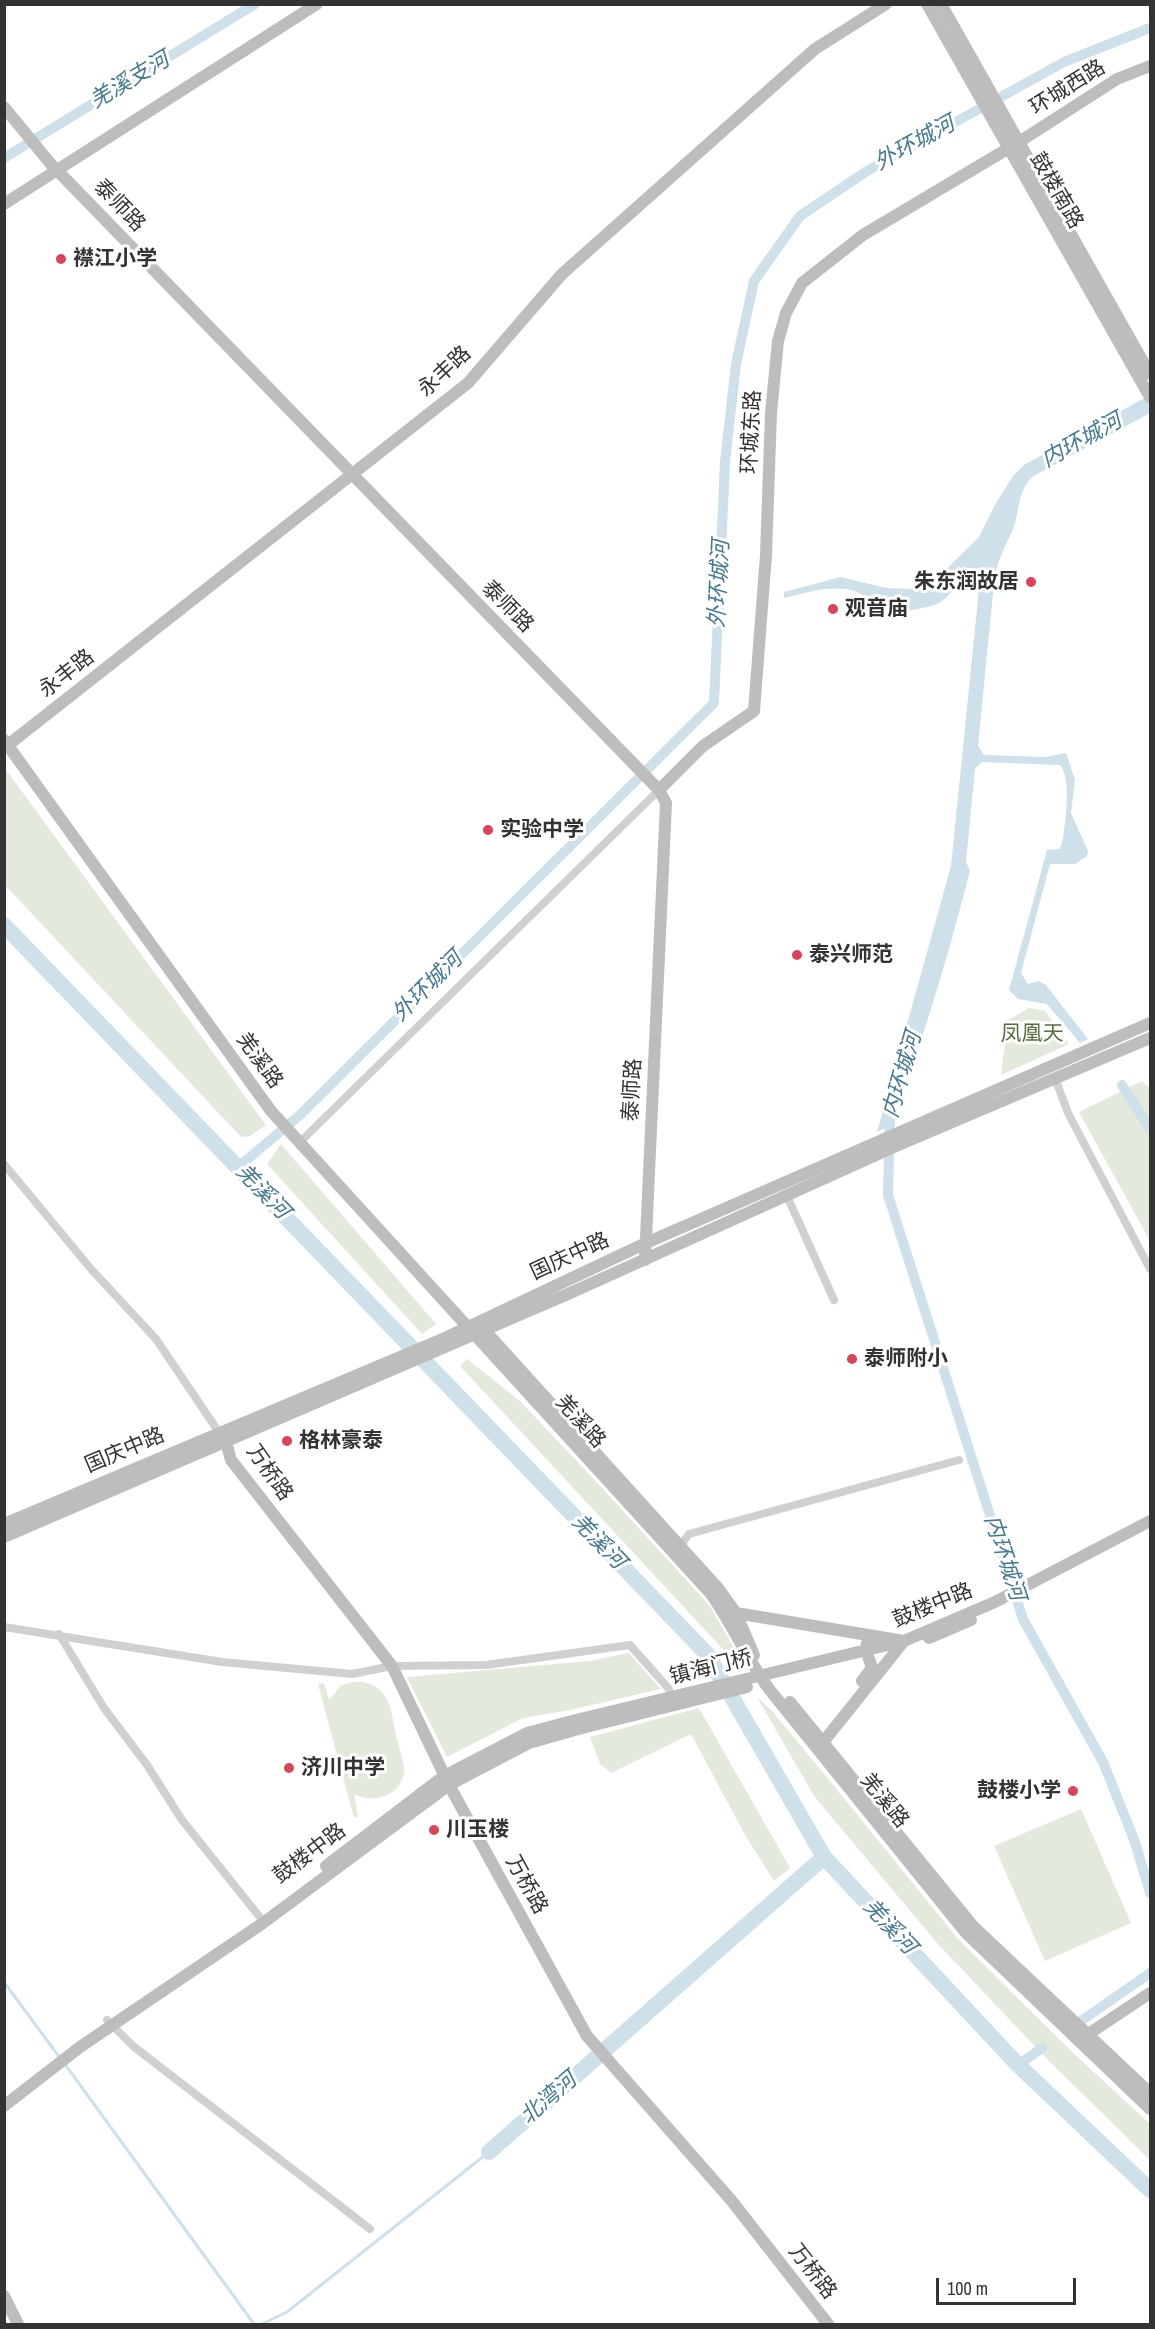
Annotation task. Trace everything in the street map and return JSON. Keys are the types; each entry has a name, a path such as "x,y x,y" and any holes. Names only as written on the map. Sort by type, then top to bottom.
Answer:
{"street":[{"path":"4,204 54,167 317,4"},
{"name":"永丰路","path":"6,743 352,477 468,382 562,274 815,49 886,4"},
{"name":"鼓楼南路","path":"927,4 982,88"},
{"name":"鼓楼南路","path":"941,4 996,114 1150,374"},
{"name":"环城西路","path":"1014,145 1117,79 1150,66"},
{"name":"泰师路","path":"4,107 54,167 352,477 634,763 655,786 666,803 645,1260"},
{"name":"鼓楼南路","path":"1014,145 1149,393"},
{"name":"环城东路","path":"655,786 754,711 766,555 771,413 778,341 791,303 802,283 863,234 1014,145"},
{"name":"羌溪路","path":"6,743 271,1112 476,1329 677,1551 711,1594 732,1616 747,1637 754,1655 776,1686 966,1933 1150,2093"},
{"path":"300,1142 655,786"},
{"name":"国庆中路","path":"476,1329 646,1243 872,1142 1150,1023"},
{"name":"国庆中路","path":"4,1524 222,1437 645,1260 896,1146 1150,1038"},
{"path":"1055,1078 1068,1113 1150,1269"},
{"path":"4,1164 91,1269 156,1339 222,1437"},
{"path":"787,1196 834,1300"},
{"name":"国庆中路","path":"4,1537 222,1437"},
{"name":"万桥路","path":"222,1437 231,1460 392,1666 446,1780 587,2036 731,2200 828,2325"},
{"path":"677,1551 689,1534 959,1460"},
{"path":"1014,1595 1150,1521"},
{"path":"1014,1595 1150,1529"},
{"name":"镇海门桥","path":"579,1724 901,1645 949,1631 1014,1595"},
{"path":"732,1616 901,1645"},
{"name":"羌溪路","path":"732,1616 748,1660 818,1741"},
{"path":"747,1637 750,1629 758,1624 866,1640 861,1655 872,1668 818,1741"},
{"path":"4,1627 59,1634 141,1650 352,1674 392,1666 486,1665 630,1645 669,1689"},
{"path":"59,1634 104,1708 147,1765 182,1820 259,1916"},
{"path":"818,1741 901,1645"},
{"name":"鼓楼中路","path":"6,2102 79,2043 110,2023 446,1780 527,1734 579,1724"},
{"path":"370,2229 133,2046 110,2023 263,1923 446,1780"},
{"path":"1084,2037 1150,1993"},
{"name":"羌溪路","path":"1084,2037 1150,2109"},
{"path":"4,2296 18,2325"}],"green space":[{"path":"4,767 266,1125 250,1136 241,1137 5,885"},
{"name":"凤凰天","path":"1029,1008 1045,1011 1069,1044 1001,1075 1008,1020"},
{"path":"1142,1081 1150,1089 1150,1241 1079,1112"},
{"path":"281,1144 436,1324 422,1334 267,1164"},
{"path":"467,1359 520,1401 709,1605 737,1653 732,1659 460,1366"},
{"path":"629,1653 661,1689 570,1710 523,1718 447,1757 407,1677 590,1661"},
{"path":"324,1683 329,1700 341,1686 348,1683 368,1683 380,1690 388,1701 403,1759 404,1773 397,1788 391,1793 377,1798 354,1794 358,1816 354,1818 318,1684"},
{"path":"757,1697 773,1712 958,1939 1069,2049 1150,2124 1150,2160 1046,2058 937,1943 814,1796"},
{"path":"699,1708 790,1868 774,1881 745,1835 691,1734 611,1773 600,1764 590,1737"},
{"path":"1081,1809 1131,1923 1045,1961 994,1846"}],"water":[{"path":"1150,395 1150,413 1032,477 1023,490 1013,529 1001,555 995,576 978,746 984,755 1045,757 1066,753 1075,780 1071,813 1088,851 1087,856 1075,864 1050,864 1021,973 1028,984 1038,981 1045,984 1088,1039 1080,1043 1047,1004 1018,999 1009,990 1047,850 1059,849 1062,844 1067,803 1064,771 1060,765 982,762 975,769 966,862 970,871 934,1000 896,1103 891,1125 877,1132 951,866 980,579 972,574 967,576 939,603 887,618 880,616 870,602 859,593 849,590 827,589 784,598 784,592 841,577 886,588 915,589 929,586 979,537 996,503 1013,476 1024,465"}],"waterway":[{"name":"羌溪支河","path":"4,158 255,4"},
{"name":"外环城河","path":"237,1168 300,1115 714,703 725,462 736,364 754,281 800,216 867,171 1064,62 1150,28"},
{"name":"羌溪河","path":"4,925 707,1654 824,1857 1018,2065 1150,2190"},
{"path":"1122,1085 1150,1129"},
{"name":"内环城河","path":"890,1115 888,1195 1023,1619 1103,1762 1135,1842 1150,1893"},
{"name":"北湾河","path":"489,2152 824,1857"},
{"path":"1081,2021 1150,1973"},
{"path":"4,1982 60,2058"},
{"path":"1018,2065 1042,2048"},
{"path":"64,2063 254,2324"},
{"name":"北湾河","path":"262,2324 287,2312 489,2152"}],"place":[{"name":"襟江小学","path":"61,259"},
{"name":"朱东润故居","path":"1031,582"},
{"name":"观音庙","path":"833,609"},
{"name":"实验中学","path":"488,830"},
{"name":"泰兴师范","path":"797,955"},
{"name":"泰师附小","path":"852,1359"},
{"name":"格林豪泰","path":"287,1441"},
{"name":"济川中学","path":"289,1768"},
{"name":"鼓楼小学","path":"1073,1791"},
{"name":"川玉楼","path":"434,1830"}]}
